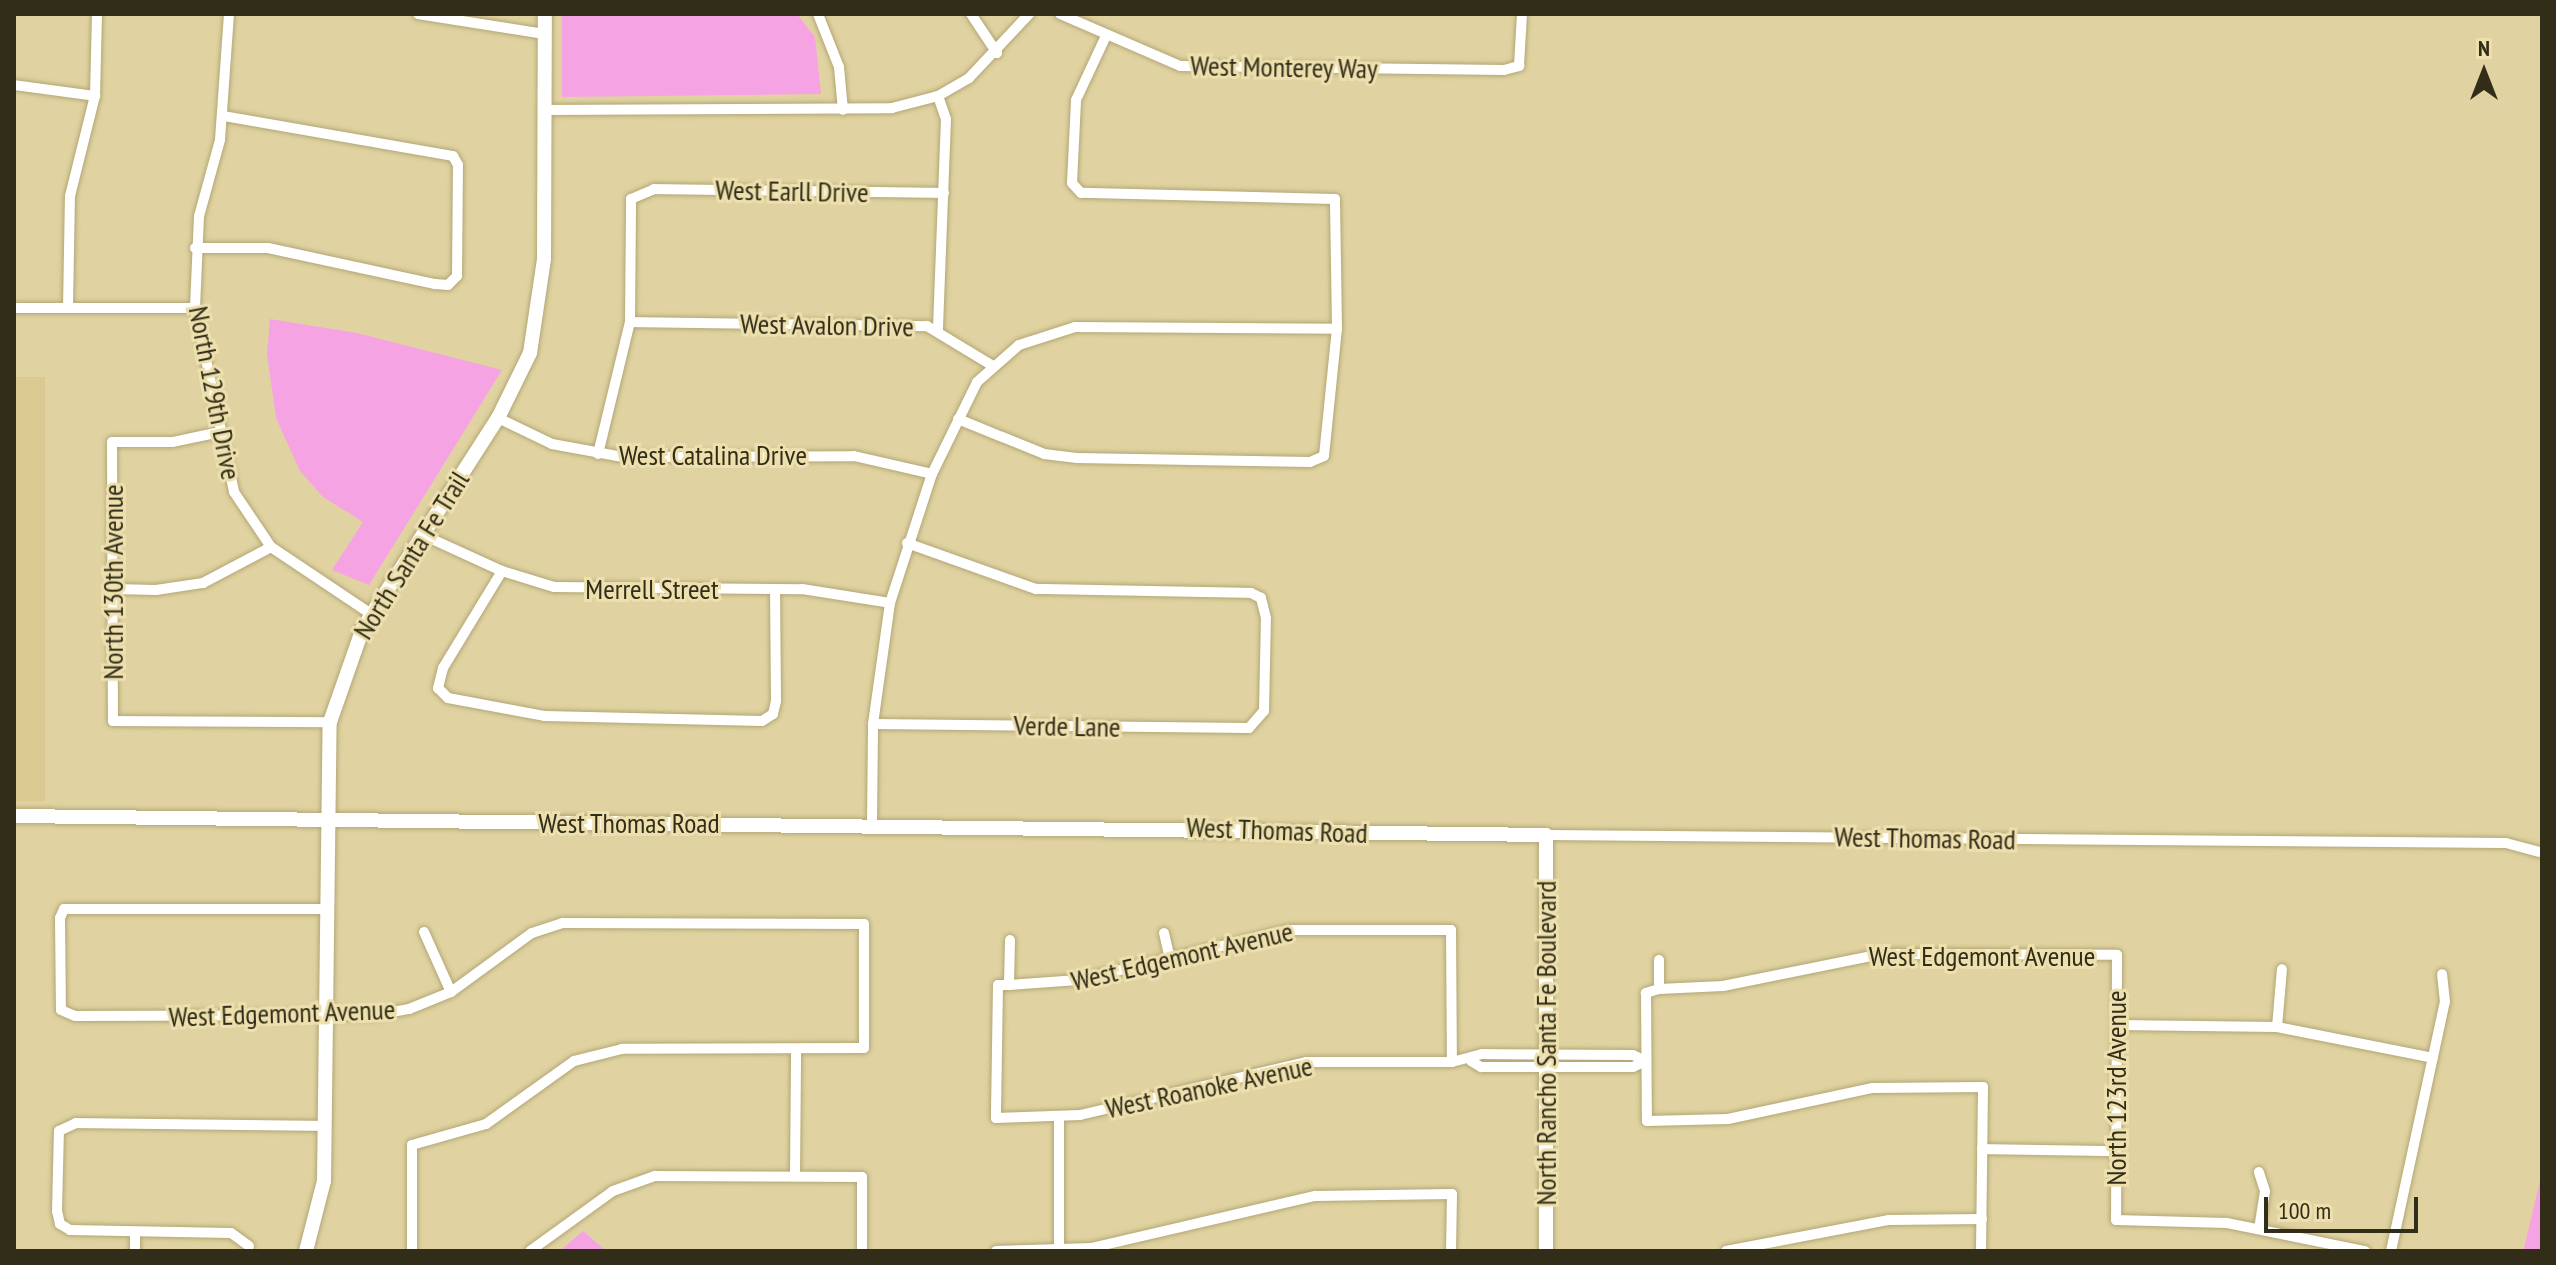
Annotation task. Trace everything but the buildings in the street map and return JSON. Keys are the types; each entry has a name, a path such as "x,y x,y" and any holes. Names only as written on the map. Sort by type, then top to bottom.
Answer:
{"street":[{"path":"68,308 70,196 95,96 97,14"},
{"name":"North 129th Drive","path":"229,14 223,116 195,248 195,308 234,492 271,547 371,614"},
{"path":"418,14 544,34"},
{"name":"North Santa Fe Trail","path":"311,1250 322,1198 326,1126 330,722 342,677 371,614 498,418 526,363 541,306 545,14"},
{"path":"818,14 839,67 843,110"},
{"path":"971,14 997,53"},
{"path":"544,110 892,108 938,96 997,53 1029,14"},
{"name":"West Monterey Way","path":"1060,14 1150,57 1211,69 1519,66 1522,14"},
{"path":"958,419 1044,454 1077,458 1310,462 1324,456 1337,329 1335,199 1081,193 1072,183 1076,100 1106,36"},
{"path":"14,85 95,96"},
{"path":"938,96 946,119 938,329"},
{"path":"195,248 268,248 448,285 457,276 458,165 453,156 223,116"},
{"name":"West Earll Drive","path":"630,322 631,199 641,193 654,189 944,193"},
{"path":"14,308 195,308"},
{"path":"598,454 630,322"},
{"name":"West Avalon Drive","path":"630,322 938,329 993,366"},
{"path":"872,824 873,724 890,603 907,543 932,474 977,382 1019,345 1075,327 1337,329"},
{"name":"West Catalina Drive","path":"498,418 552,444 598,454 854,456 932,474"},
{"name":"North 130th Avenue","path":"220,432 172,442 112,442 113,721 330,722"},
{"name":"Merrell Street","path":"423,535 502,571 576,590 833,591 890,603"},
{"name":"Verde Lane","path":"873,724 1249,728 1258,721 1265,666 1261,598 1251,593 1036,589 907,543"},
{"path":"114,589 156,590 203,583 271,547"},
{"path":"502,571 443,668 438,688 448,698 545,716 762,721 773,714 775,589"},
{"name":"West Thomas Road","path":"14,816 872,824 1546,835 2506,843 2539,852"},
{"name":"North Rancho Santa Fe Boulevard","path":"1546,835 1546,1251"},
{"name":"West Edgemont Avenue","path":"328,909 64,909 60,918 61,1010 75,1016 327,1017 409,1009 451,992 532,933 563,923 864,924 864,1048 796,1049"},
{"name":"West Edgemont Avenue","path":"1009,985 1055,984 1289,930 1451,930 1452,1062"},
{"path":"424,932 451,992"},
{"path":"1164,933 1170,959"},
{"path":"1009,985 1010,940"},
{"name":"West Edgemont Avenue","path":"1659,989 1723,986 1881,954 2117,955"},
{"name":"North 123rd Avenue","path":"2117,955 2116,1220 2210,1221 2259,1229"},
{"path":"1659,960 1659,989 1646,993 1647,1121 1728,1119 1873,1088 1983,1087 1981,1251"},
{"path":"2277,1027 2282,969"},
{"path":"2391,1251 2445,1002 2442,974"},
{"name":"West Roanoke Avenue","path":"1009,985 998,985 996,1118 1059,1118 1306,1062 1452,1062 1471,1061 1482,1054 1546,1061 1633,1055 1646,1061"},
{"path":"2117,1025 2277,1027 2433,1058"},
{"path":"412,1251 412,1145 486,1124 574,1061 601,1052 796,1049 795,1176"},
{"path":"1059,1118 1059,1248"},
{"path":"249,1246 231,1233 70,1230 60,1224 59,1131 66,1126 326,1126"},
{"path":"1982,1149 2116,1151"},
{"path":"2259,1172 2265,1191 2259,1229 2365,1251"},
{"path":"530,1251 631,1182 655,1176 795,1176 862,1177 862,1251"},
{"path":"996,1249 1121,1243 1315,1196 1452,1194 1451,1251"},
{"path":"1726,1251 1889,1220 1982,1219"},
{"path":"135,1232 135,1251"}],"shaded area":[{"path":"562,14 797,14 815,37 821,94 562,97"},
{"path":"270,319 357,333 502,370 369,585 332,570 363,522 323,497 300,471 276,418 267,354"},
{"path":"14,377 45,377 45,801 14,801"},
{"path":"2542,1172 2542,1251 2523,1251 2524,1248"},
{"path":"583,1231 606,1251 558,1251 562,1249"}]}
